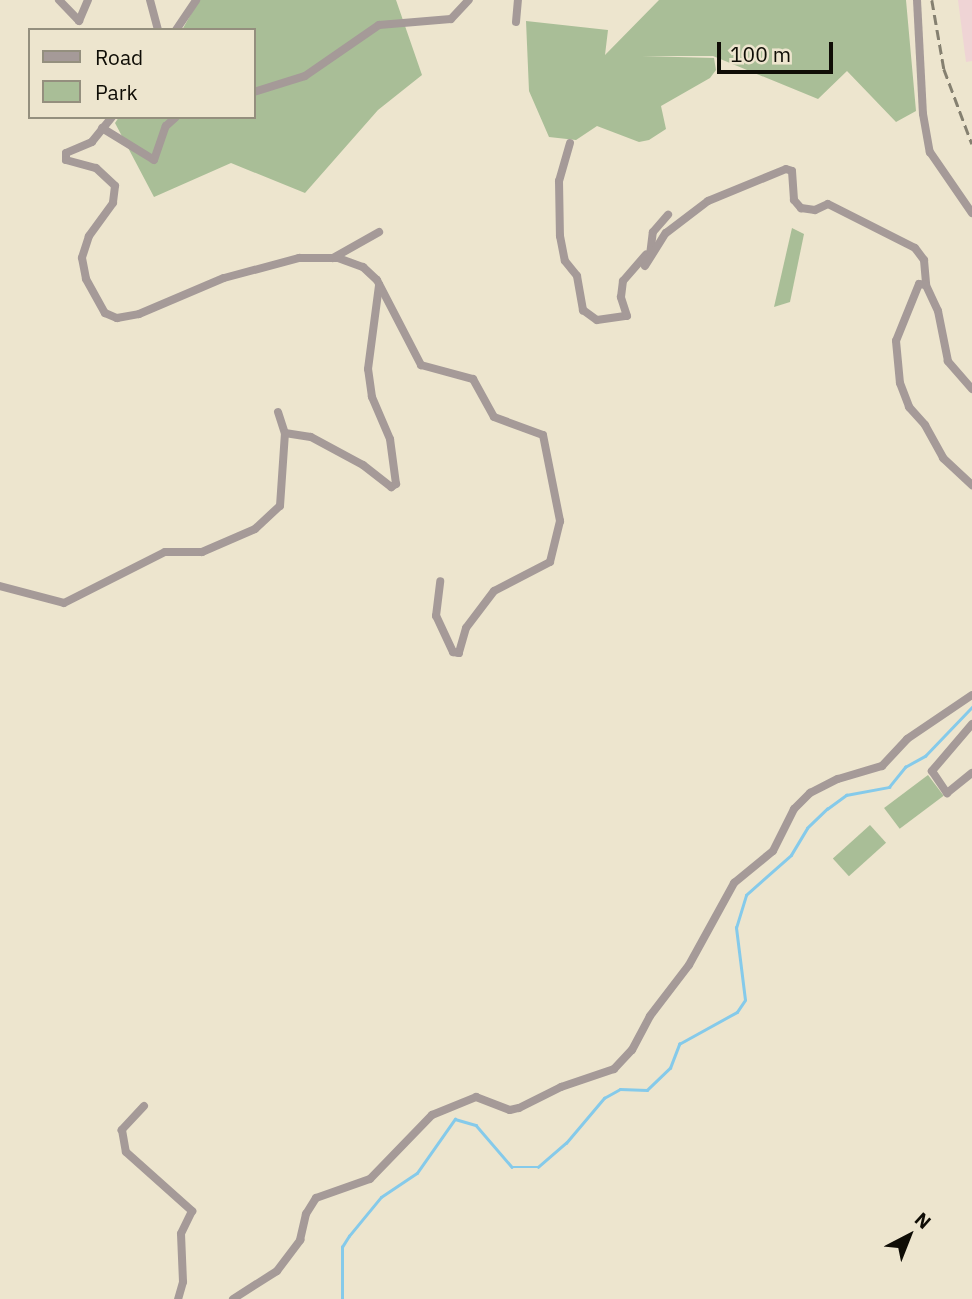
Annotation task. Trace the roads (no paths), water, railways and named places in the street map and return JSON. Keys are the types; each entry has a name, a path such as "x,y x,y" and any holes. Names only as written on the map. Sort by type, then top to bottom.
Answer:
{"street":[{"path":"59,0 79,21 88,0"},
{"path":"150,0 157,28"},
{"path":"177,28 196,0"},
{"path":"256,91 305,76 379,25 451,19 469,0"},
{"path":"516,22 518,0"},
{"path":"917,0 923,114 930,152 972,213"},
{"path":"110,119 92,142 66,156 73,165 104,172 115,186 113,203 89,236 82,258 86,279 105,313 117,318 139,314 224,278 299,258 332,258 362,267 379,285 416,360 429,369 473,379 497,420 543,435 561,522 554,555 543,569 508,582 487,599 466,628 459,653 453,652 436,615 440,581"},
{"path":"102,128 154,160 166,126 174,119"},
{"path":"570,143 559,181 560,236 565,261 577,276 583,310 597,320 627,316 621,297 623,281 666,233 708,201 786,169 792,171 794,200 801,208 815,211 828,204 915,248 924,260 926,285 938,311 948,361 972,389"},
{"path":"645,265 654,229 668,215"},
{"path":"332,258 379,232"},
{"path":"285,433 311,437 363,465 391,487 396,484 390,439 372,397 368,369 379,285"},
{"path":"926,285 914,289 896,341 901,383 909,407 925,425 943,458 972,485"},
{"path":"0,586 64,603 165,552 202,552 255,529 280,506 285,433 278,412"},
{"path":"233,1299 277,1271 300,1240 306,1214 316,1198 370,1179 432,1115 476,1097 510,1110 519,1108 561,1087 614,1069 632,1051 650,1016 689,965 734,883 773,851 794,808 810,793 838,779 882,766 907,739 972,695"},
{"path":"972,724 932,771 947,793 972,773"},
{"path":"144,1106 122,1130 126,1152 192,1211 181,1234 183,1282 178,1299"}],"waterway":[{"path":"342,1299 342,1247 381,1197 417,1173 455,1119 476,1125 512,1167 538,1167 566,1143 604,1098 620,1089 647,1090 670,1068 679,1044 737,1012 745,1000 736,928 746,895 791,855 807,828 827,809 846,795 889,787 905,767 925,756 972,707"}],"railway":[{"path":"932,0 944,69 972,144"}]}
